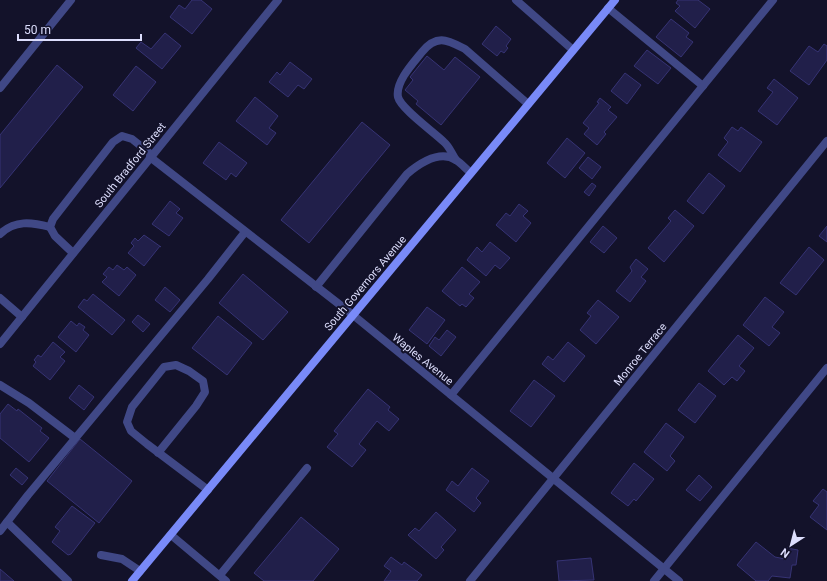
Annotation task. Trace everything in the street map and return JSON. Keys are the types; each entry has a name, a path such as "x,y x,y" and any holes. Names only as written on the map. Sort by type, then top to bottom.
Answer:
{"main road":[{"name":"South Governors Avenue","path":"132,581 615,0"}],"street":[{"path":"0,88 71,0"},
{"name":"South Bradford Street","path":"0,344 278,0"},
{"path":"516,0 573,50"},
{"path":"450,395 773,0"},
{"path":"608,8 703,86"},
{"path":"471,173 456,160 445,143 403,106 398,96 399,85 405,74 430,43 441,39 465,49 528,104"},
{"name":"Waples Avenue","path":"50,227 53,219 113,142 122,136 132,139 245,232 353,315 679,581"},
{"name":"Monroe Terrace","path":"470,581 827,141"},
{"path":"316,287 407,174 418,165 440,156 456,160"},
{"path":"0,234 7,227 22,223 38,224 50,227 55,236 73,253"},
{"path":"0,531 245,232"},
{"path":"0,298 22,317"},
{"path":"158,453 196,406 205,392 203,381 189,371 176,365 164,367 132,407 128,422 131,431 158,453 208,490"},
{"path":"654,581 827,368"},
{"path":"0,385 29,403 75,438"},
{"path":"220,575 307,468"},
{"path":"7,522 68,581"},
{"path":"171,535 226,581"},
{"path":"101,555 122,559 140,571"}],"building":[{"path":"192,0 201,0 212,9 192,34 170,17 179,5 185,9"},
{"path":"678,0 698,0 710,9 695,28 675,11 680,6 676,3"},
{"path":"671,19 689,33 686,37 693,42 681,57 656,37"},
{"path":"496,26 511,39 506,46 508,48 504,53 501,51 497,56 482,44"},
{"path":"165,33 181,46 162,69 136,48 141,42 151,49"},
{"path":"824,44 827,46 827,60 809,85 790,71 809,46 818,52"},
{"path":"647,50 671,68 658,84 634,66"},
{"path":"427,56 444,70 455,57 480,77 441,125 416,104 418,101 405,90 413,80 410,77"},
{"path":"290,62 312,79 304,89 298,85 288,97 269,82 277,72 280,75"},
{"path":"57,65 83,87 0,188 0,135"},
{"path":"136,66 156,82 133,111 113,95"},
{"path":"625,73 641,85 627,104 611,91"},
{"path":"774,79 798,98 777,125 758,111 773,92 767,88"},
{"path":"255,97 278,116 269,128 276,133 267,145 236,121"},
{"path":"600,98 611,107 608,110 617,117 604,132 606,134 597,145 584,134 589,128 583,123 599,103 597,102"},
{"path":"362,122 390,145 309,243 281,220"},
{"path":"732,127 738,131 741,127 762,142 740,172 718,155 728,142 724,138"},
{"path":"567,138 585,153 565,178 547,163"},
{"path":"219,142 247,163 236,177 231,173 226,180 203,163"},
{"path":"588,157 601,167 592,179 579,168"},
{"path":"709,173 725,186 703,214 687,201"},
{"path":"592,183 596,186 589,196 584,192"},
{"path":"170,201 180,209 176,213 183,218 169,236 152,224"},
{"path":"519,204 528,211 523,216 531,223 516,242 496,225 506,213 510,216"},
{"path":"675,210 694,226 664,262 648,248 671,221 668,218"},
{"path":"603,226 617,238 604,253 590,242"},
{"path":"827,226 827,242 819,236"},
{"path":"144,235 160,246 144,266 128,253 134,246 131,243 135,238 138,241"},
{"path":"490,242 510,258 500,269 495,265 486,276 467,260 477,247 482,252"},
{"path":"809,247 824,260 796,295 780,283"},
{"path":"636,259 648,269 641,277 646,281 630,302 616,291 632,271 630,267"},
{"path":"117,265 124,270 127,267 136,275 119,296 102,282 107,277 103,274 109,267 113,270"},
{"path":"462,267 480,282 469,294 474,298 466,307 462,304 460,306 442,291"},
{"path":"243,274 288,312 263,340 219,303"},
{"path":"165,287 180,300 170,312 155,300"},
{"path":"93,294 125,320 112,335 78,307 84,299 87,301"},
{"path":"765,297 784,312 772,327 780,333 769,346 743,325"},
{"path":"598,300 619,317 596,344 580,330 591,316 587,313"},
{"path":"427,307 445,320 427,344 409,330"},
{"path":"138,315 150,324 143,332 132,322"},
{"path":"218,316 252,343 227,375 192,348"},
{"path":"71,321 77,326 79,323 85,327 83,330 89,335 76,352 58,337"},
{"path":"447,330 456,337 441,356 429,346 435,337 439,340"},
{"path":"738,335 754,348 739,366 745,371 737,381 732,377 724,385 708,371"},
{"path":"53,342 65,352 60,357 65,361 50,380 33,366 36,362 34,360 38,355 41,357"},
{"path":"568,342 585,356 564,382 542,364 548,356 553,360"},
{"path":"534,380 555,396 531,427 510,411"},
{"path":"699,383 716,396 695,423 678,410"},
{"path":"79,385 94,397 84,410 69,398"},
{"path":"368,389 390,407 388,410 399,419 389,431 377,421 359,444 366,450 352,467 327,447 338,434 334,431"},
{"path":"8,404 17,411 18,409 42,428 40,431 49,438 29,462 0,438 0,414"},
{"path":"666,423 684,437 670,456 675,461 667,471 644,452"},
{"path":"80,439 132,481 99,523 47,481"},
{"path":"634,463 654,479 636,501 634,499 628,506 611,493"},
{"path":"16,468 28,478 22,485 10,475"},
{"path":"472,468 489,481 476,498 481,503 474,512 446,490 452,481 458,486"},
{"path":"699,475 712,487 700,501 686,490"},
{"path":"823,489 827,492 827,530 810,517 819,505 813,501"},
{"path":"72,506 95,523 71,554 68,555 52,542 60,531 55,527"},
{"path":"436,512 456,530 441,547 444,550 436,559 408,535 415,528 419,531"},
{"path":"301,517 339,549 313,581 264,581 254,573"},
{"path":"756,542 775,557 785,559 787,548 798,550 796,565 792,565 790,578 772,576 768,581 756,581 737,565"},
{"path":"391,557 402,565 404,562 422,575 417,581 384,581 391,571 384,566"},
{"path":"591,558 594,580 559,581 557,561"},
{"path":"0,569 14,581 0,581"}]}
